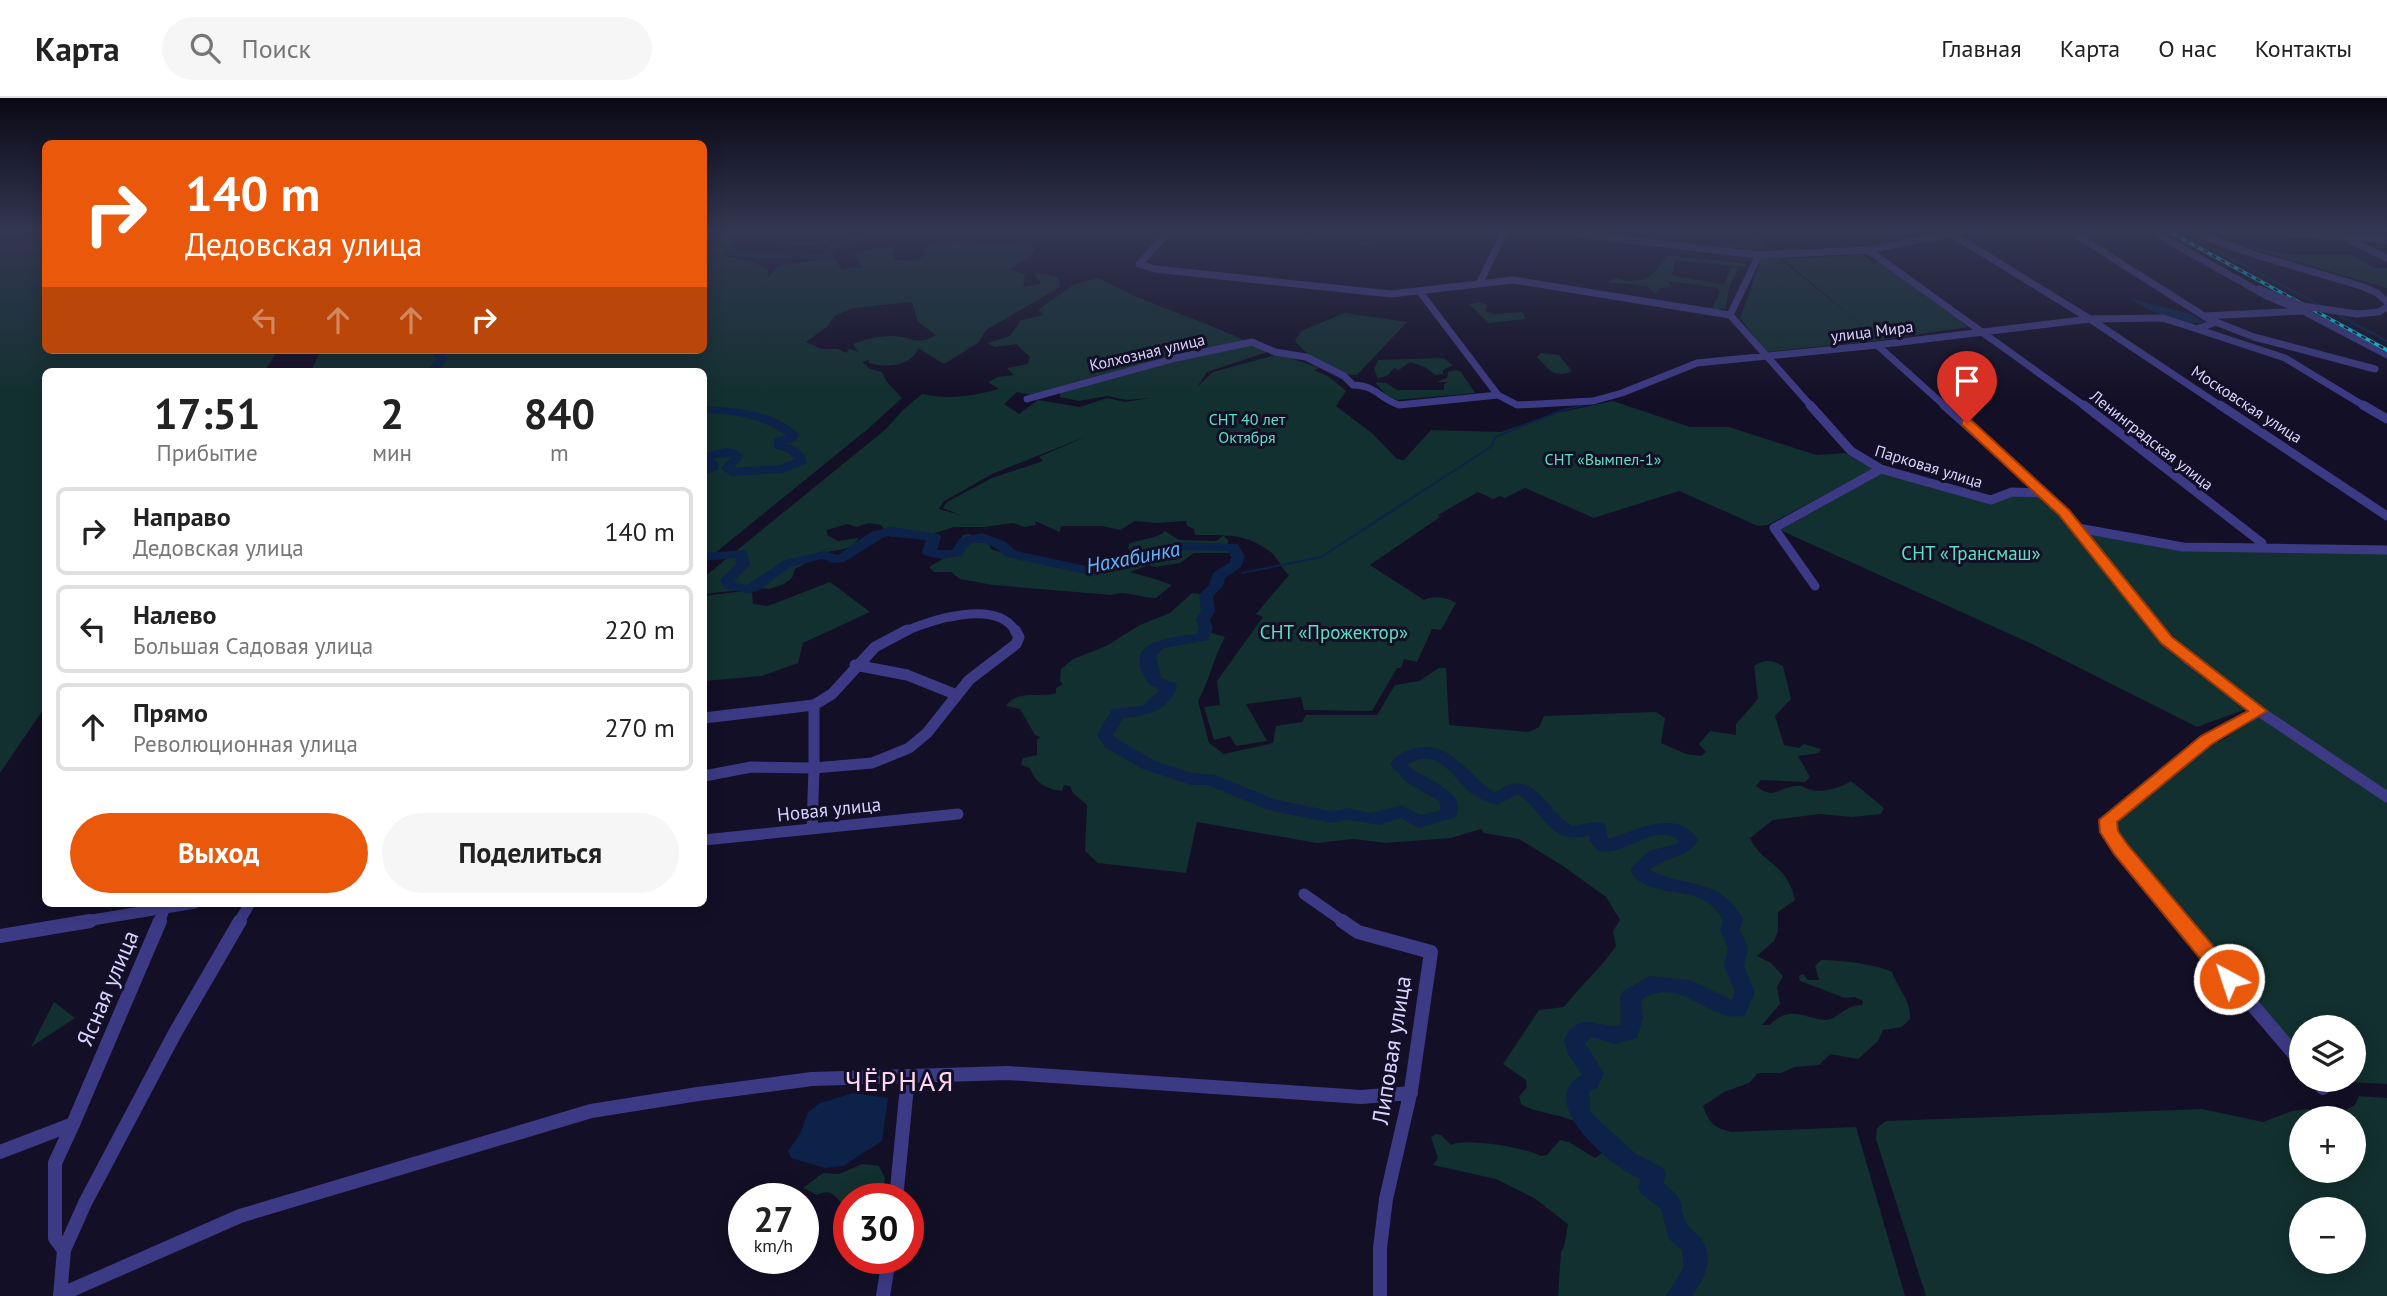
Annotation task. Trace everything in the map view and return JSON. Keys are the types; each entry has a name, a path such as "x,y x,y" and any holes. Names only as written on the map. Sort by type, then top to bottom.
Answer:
{"street":[{"path":"1324,287 1391,294 1426,302"},
{"path":"1391,294 1462,287"},
{"path":"1556,287 1730,315 1744,287"},
{"name":"Ленинградская улица","path":"1920,287 1983,331 2262,543 2262,548"},
{"name":"Московская улица","path":"2039,287 2387,516"},
{"path":"2158,287 2204,316 2234,329 2375,369"},
{"path":"2251,287 2387,355"},
{"path":"2255,287 2303,306 2357,314 2379,312 2387,305 2377,293 2365,287"},
{"path":"1420,292 1498,395"},
{"path":"2204,316 2303,311"},
{"name":"Парковая улица","path":"1730,315 1851,451 1881,470 1991,500 2012,492 2045,493"},
{"name":"улица Мира","path":"1498,395 1517,405 1593,401 1622,393 1686,365 1877,345 2090,318 2163,318 2284,358 2387,419"},
{"path":"2207,328 2216,322"},
{"path":"2197,330 2234,329"},
{"name":"Колхозная улица","path":"1027,399 1077,383 1252,342 1275,352 1306,357 1344,376 1353,385 1370,386 1390,402 1399,405 1498,395"},
{"path":"1877,345 2045,493 2078,528 2166,640 2259,711 2387,797"},
{"path":"1815,586 1774,527 1881,470"},
{"path":"2078,528 2183,547 2387,550"},
{"path":"707,718 814,705 835,695 855,665 884,641 920,625 969,614 985,614 1007,619 1018,630 1020,637 1016,644 970,680 932,729 896,755 863,765 813,768 750,767 707,775"},
{"path":"855,665 907,675 957,695"},
{"path":"812,829 814,705"},
{"path":"2259,711 2207,740 2110,817 2107,825 2120,849 2289,1048"},
{"name":"Новая улица","path":"707,840 958,814"},
{"name":"Липовая улица","path":"1304,894 1358,932 1431,952 1424,984 1422,1034 1411,1093 1391,1169 1379,1274 1380,1296"},
{"name":"Ясная улица","path":"0,936 155,907"},
{"name":"Ясная улица","path":"64,1250 55,1238 55,1163 165,907"},
{"path":"248,907 175,1032 85,1203 64,1250 60,1295 240,1216 591,1111 812,1079 1008,1073 1362,1097 1411,1093"},
{"path":"898,1183 908,1076"},
{"path":"0,1153 73,1124"},
{"path":"883,1296 886,1274"}],"green space":[{"path":"0,287 42,287 42,354 276,354 267,368 42,368 42,711 0,773"},
{"path":"707,287 1060,287 986,330 978,343 944,364 918,348 910,359 897,364 875,365 869,363 869,360 862,362 870,369 882,372 886,381 902,398 707,560 707,368 312,368 319,354 707,354","holes":["912,302 918,322 936,335 918,341 900,336 873,338 853,344 859,352 849,349 846,353 838,349 822,349 806,342 828,326 834,316 853,308"]},
{"path":"1071,287 1116,287 1226,332 1267,352 1207,372 1197,387 1213,372 1279,354 1319,368 1314,370 1329,377 1346,391 1336,406 1373,434 1397,459 1404,460 1431,430 1501,432 1552,414 1613,401 1690,427 1729,427 1816,455 1845,453 1873,469 1768,525 1758,526 1679,491 1594,518 1525,488 1505,498 1500,496 1493,499 1478,492 1438,515 1440,517 1370,565 1424,600 1440,597 1456,603 1441,630 1432,629 1417,662 1404,659 1401,668 1397,668 1372,711 1304,710 1301,697 1246,704 1267,741 1236,746 1230,736 1214,740 1204,707 1220,705 1217,681 1263,617 1256,614 1289,575 1274,555 1262,546 1243,538 1224,536 1228,540 1230,553 1194,553 1180,563 1155,567 1149,565 1130,572 1172,585 1156,598 993,585 960,579 951,572 934,572 929,567 948,556 961,554 963,545 959,541 963,535 969,534 989,542 991,549 1030,562 1064,562 1065,569 1072,570 1118,567 1123,560 1137,562 1138,558 1128,548 1129,544 1165,531 1179,540 1216,541 1224,535 1195,535 1194,529 1187,526 1186,521 1135,521 1120,530 1102,526 1061,526 1060,532 1035,521 1036,525 1024,527 1013,523 954,527 929,535 891,537 881,525 869,523 857,527 847,524 827,530 827,535 838,541 858,538 853,545 815,557 795,569 792,578 784,584 769,589 707,594 707,575 886,429 922,394 961,396 999,389 988,382 998,377 1014,375 1007,368 1028,364 1030,357 1016,344 995,347 987,343 1010,336 1021,320 1044,315 1038,310","holes":["1060,391 1060,397 1079,401 1107,396 1127,400 1150,398 1125,402 1107,398 1080,407 1038,400 1019,414 1004,404 1017,392 1036,396","1087,436 1039,457 1043,461 992,478 947,502 943,508 960,515 939,509 943,502 992,474"]},
{"path":"1648,287 1673,287 1661,288 1655,294"},
{"path":"1710,287 1729,287 1726,308 1716,310 1651,300 1712,308 1720,293 1718,288"},
{"path":"1751,287 1815,287 1865,328 1816,287 1914,287 1968,327 1881,340 1766,352 1740,318"},
{"path":"1479,302 1487,305 1485,311 1494,314 1522,312 1526,319 1488,323 1469,304"},
{"path":"1345,313 1407,322 1357,375 1339,372 1323,365 1295,341 1301,331"},
{"path":"1541,353 1559,355 1572,371 1561,374 1552,372 1537,357"},
{"path":"1443,358 1453,365 1443,370 1443,374 1435,375 1425,367 1410,362 1399,370 1394,368 1388,375 1378,379 1374,369 1378,360"},
{"path":"1448,372 1461,372 1475,393 1397,400 1386,395 1375,382 1386,383 1397,390 1444,390 1444,384 1448,382 1436,382 1447,378"},
{"name":"СНТ «Трансмаш»","path":"1884,472 1994,502 2011,494 2038,494 2069,527 2157,635 2249,708 2197,727 2032,644 1780,530"},
{"path":"2084,533 2175,546 2387,553 2387,792 2193,659"},
{"path":"830,582 870,612 803,643 798,663 762,676 707,681 707,596 752,590 753,604 768,606"},
{"path":"1192,593 1200,594 1206,612 1198,618 1202,630 1225,637 1198,701 1209,743 1224,754 1273,743 1276,726 1302,722 1306,715 1377,715 1395,685 1419,681 1439,668 1446,668 1449,725 1529,732 1539,727 1544,716 1656,712 1665,718 1661,743 1686,754 1701,756 1706,752 1699,744 1710,731 1736,735 1736,724 1758,699 1754,666 1769,661 1783,666 1791,699 1775,716 1784,745 1799,748 1804,744 1821,749 1819,753 1798,756 1810,777 1805,782 1761,780 1756,786 1772,793 1797,786 1824,791 1851,781 1884,808 1881,814 1852,817 1820,814 1773,820 1750,838 1755,847 1786,878 1795,900 1778,912 1778,931 1774,941 1757,956 1771,963 1783,976 1777,987 1780,1004 1762,1025 1770,1025 1787,1014 1826,1020 1862,1005 1863,1001 1855,997 1845,998 1800,981 1799,976 1803,974 1808,980 1819,980 1815,966 1821,960 1867,965 1892,972 1906,1000 1910,1019 1902,1027 1883,1030 1877,1042 1858,1059 1830,1054 1819,1065 1795,1067 1781,1073 1758,1073 1749,1083 1724,1092 1703,1106 1713,1124 1732,1132 1856,1127 1905,1296 1558,1296 1561,1252 1568,1224 1534,1198 1496,1179 1433,1165 1438,1158 1431,1137 1436,1134 1441,1135 1451,1145 1469,1142 1496,1144 1541,1156 1547,1155 1560,1140 1569,1142 1595,1158 1605,1151 1591,1141 1587,1131 1580,1125 1521,1104 1519,1096 1527,1087 1526,1080 1503,1064 1539,1010 1564,1007 1604,962 1616,946 1613,931 1620,920 1606,897 1519,839 1484,833 1481,829 1451,838 1385,843 1354,839 1317,843 1197,822 1186,873 1098,863 1085,851 1087,805 1073,793 1070,786 1064,785 1062,791 1046,787 1035,778 1030,768 1021,765 1023,758 1037,755 1037,740 1040,737 1035,735 1020,709 1006,706 1017,697 1056,693 1056,688 1063,684 1060,682 1061,669 1073,659 1106,646 1140,625 1170,613"},
{"path":"2259,716 2387,802 2387,1084 2366,1083 2366,1015 2289,1015 2289,1038 2132,857 2108,820 2207,740 2219,742"},
{"path":"54,1002 75,1018 31,1047"},
{"path":"2359,1096 2387,1098 2387,1296 1926,1296 1876,1139 1877,1128 1886,1121 2202,1109 2263,1122 2289,1112 2289,1183 2366,1183 2366,1106 2353,1106"},
{"path":"862,1164 879,1166 885,1178 884,1183 833,1183 833,1195 826,1192 819,1194 819,1183 810,1183 823,1173 839,1174"}],"water":[{"path":"2129,298 2190,314 2204,322 2177,320"},
{"path":"853,1093 888,1098 882,1141 843,1166 825,1168 791,1158 788,1151 800,1134 808,1112 820,1103"}],"waterway":[{"path":"2285,287 2323,307"},
{"path":"2338,315 2387,341"},
{"name":"Нахабинка","path":"434,368 443,359 439,354"},
{"path":"1242,573 1321,557 1492,446 1495,437 1563,410 1584,405"},
{"name":"Нахабинка","path":"707,409 739,412 772,420 794,435 790,439 778,441 778,445 791,449 801,458 801,463 782,469 731,472 727,468 737,457 734,453 707,456"},
{"name":"Нахабинка","path":"707,457 713,465 712,469 707,471"},
{"name":"Нахабинка","path":"707,557 741,553 743,565 727,580 730,586 747,589 758,585 785,564 824,555 839,559 876,535 891,531 934,537 929,552 942,555 956,553 965,541 982,537 1001,545 1011,554 1086,570 1129,563 1178,546 1233,547 1238,557 1236,564 1218,576 1216,586 1206,595 1208,611 1203,620 1206,628 1203,637 1169,642 1152,649 1148,656 1149,667 1155,681 1169,686 1167,692 1146,711 1118,713 1105,735 1111,743 1149,765 1191,779 1209,779 1269,804 1331,817 1349,814 1380,819 1401,811 1419,822 1450,813 1449,804 1445,797 1412,778 1398,764 1415,754 1431,752 1451,762 1486,795 1497,799 1516,788 1522,789 1529,793 1561,828 1575,832 1599,828 1598,840 1604,846 1659,829 1681,832 1689,840 1682,849 1655,856 1639,869 1641,874 1660,882 1712,896 1733,919 1730,930 1738,948 1734,966 1745,992 1738,1009 1726,1007 1690,988 1650,984 1630,997 1633,1018 1630,1032 1615,1035 1588,1028 1574,1040 1575,1048 1593,1074 1589,1082 1578,1087 1579,1109 1583,1120 1628,1162 1655,1175 1649,1187 1671,1203 1677,1231 1693,1246 1696,1270 1678,1296"}],"railway":[{"path":"2271,287 2387,350"}],"district":[{"name":"ЧЁРНАЯ","path":"900,1080"}],"route":[{"path":"1967,423 2064,512 2166,640 2259,711 2207,740 2113,814 2107,825 2120,849 2229,979"}],"park label":[{"name":"СНТ 40 лет Октября","path":"1247,428"},
{"name":"СНТ «Вымпел-1»","path":"1603,459"},
{"name":"СНТ «Прожектор»","path":"1334,632"}]}
